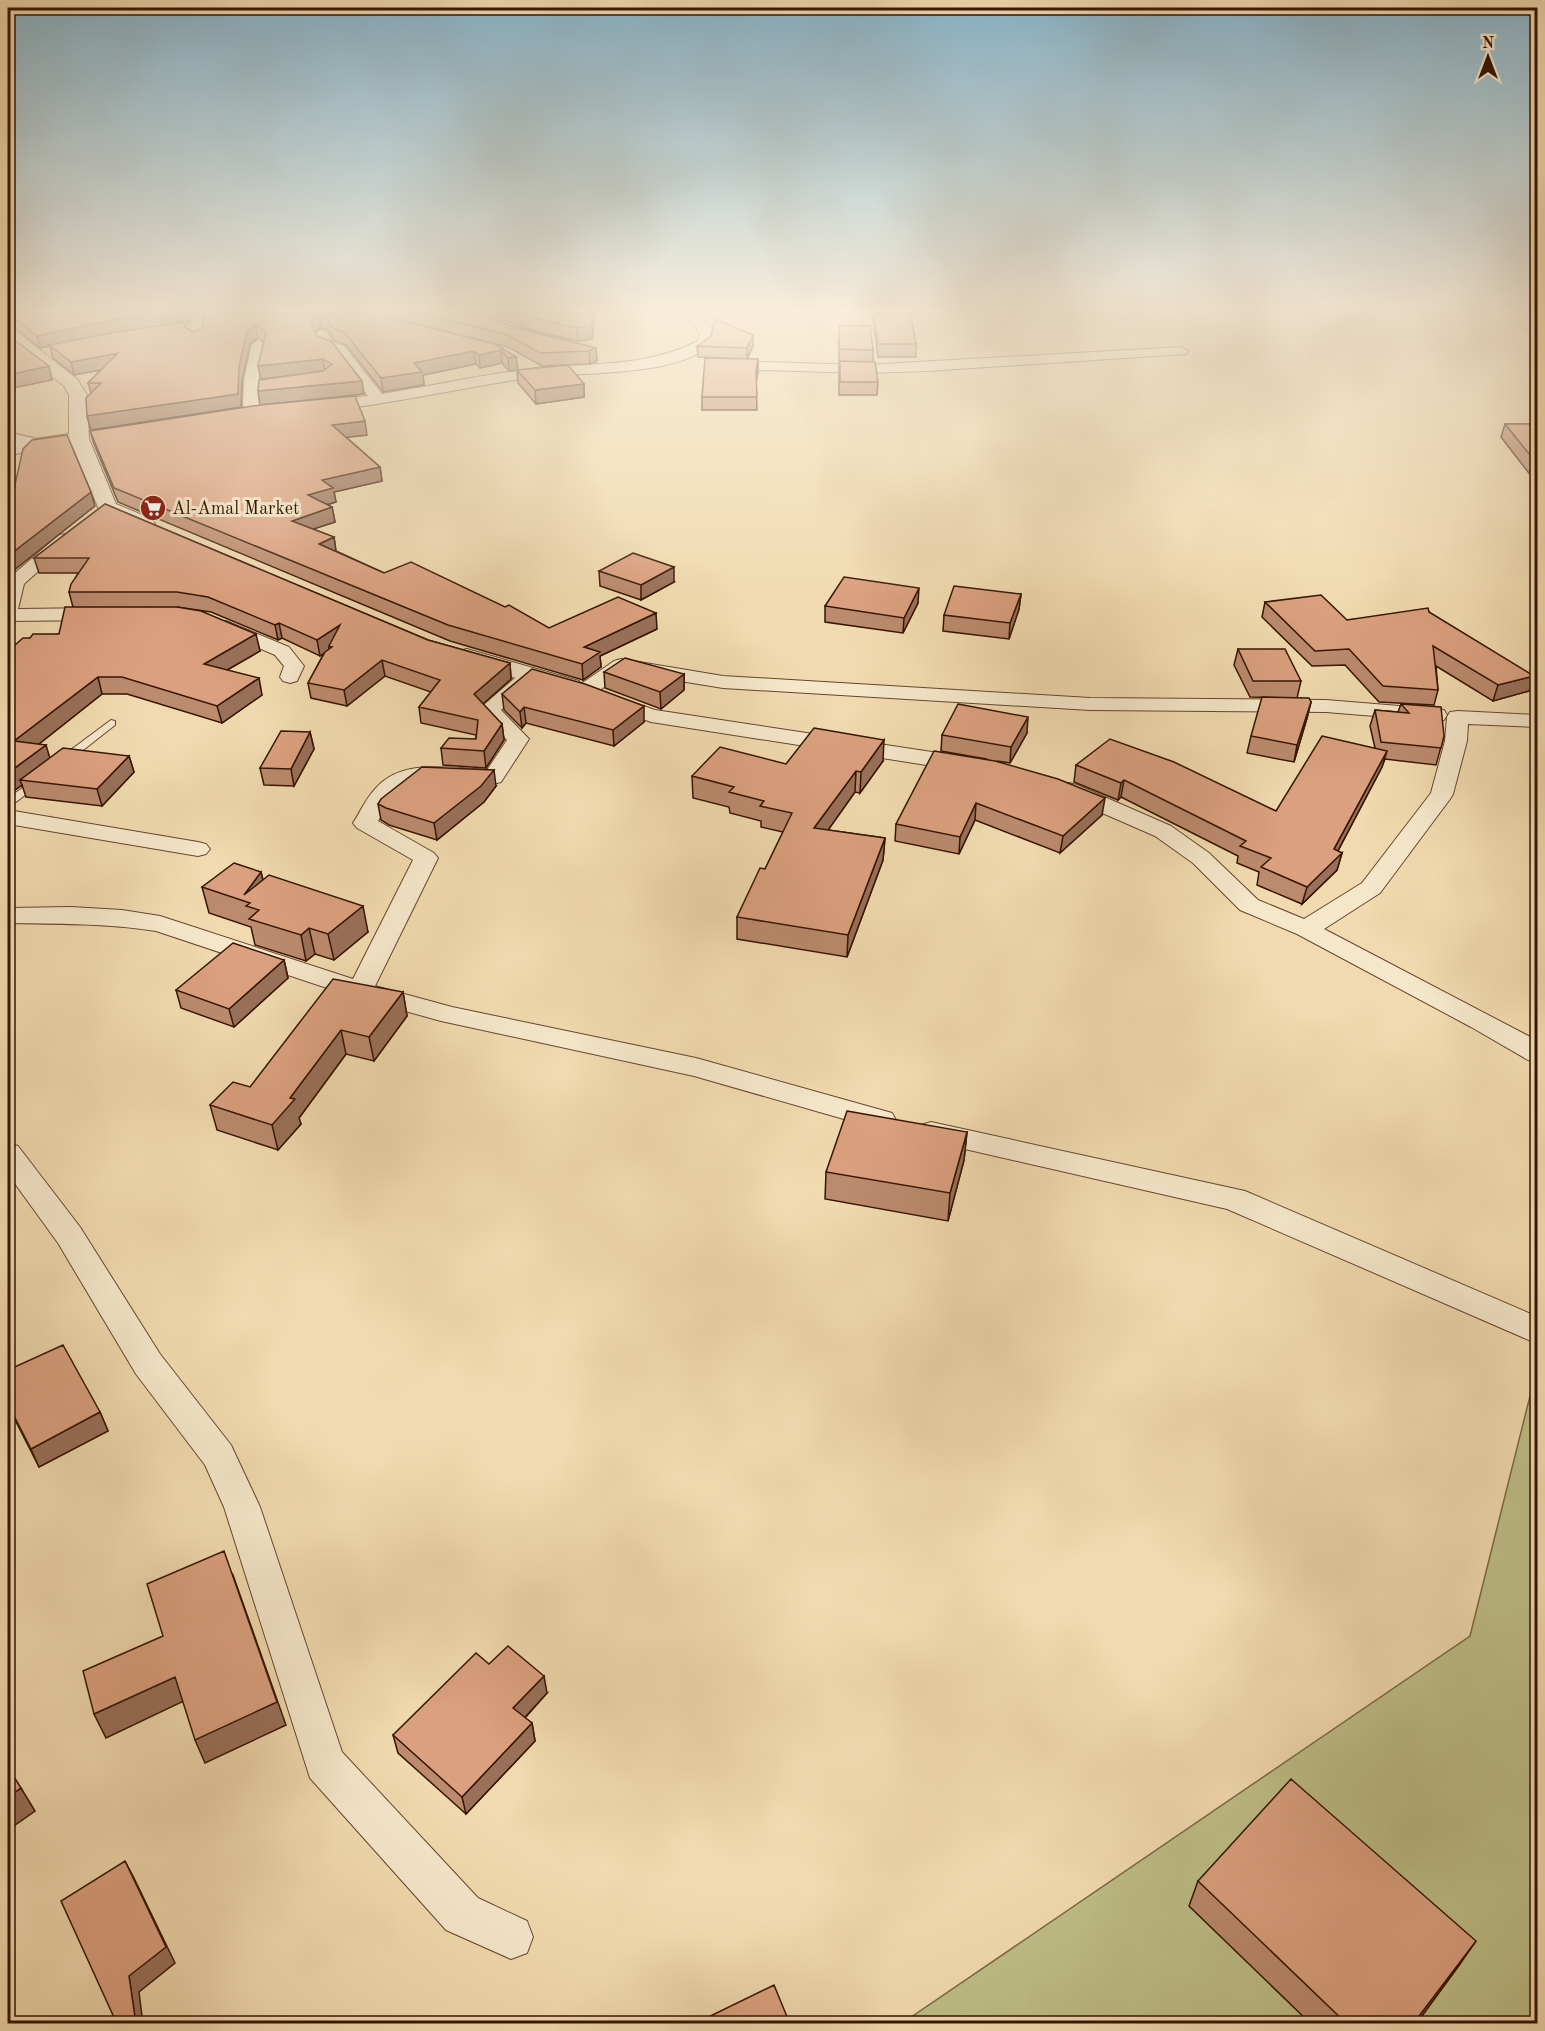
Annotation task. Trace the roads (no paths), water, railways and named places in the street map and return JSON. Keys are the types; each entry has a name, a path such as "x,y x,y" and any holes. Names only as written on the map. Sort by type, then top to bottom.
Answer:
{"street":[{"path":"80,408 84,438 107,508 168,534"},
{"path":"251,408 251,413"},
{"path":"14,440 84,438"},
{"path":"8,450 84,438"},
{"path":"8,610 15,582 44,555 107,508"},
{"path":"8,615 121,614"},
{"path":"211,620 282,651 294,666 290,677"},
{"path":"452,652 585,690 651,716 986,767"},
{"path":"585,690 621,665 723,682 1090,704 1326,706 1458,717 1532,717"},
{"path":"360,990 426,858 365,823 387,789 403,779 425,774 493,777 518,739 489,710 531,675"},
{"path":"1306,929 1371,888 1442,794 1456,741 1458,717"},
{"path":"1048,784 1079,793 1163,831 1201,858 1249,905 1306,929 1350,955 1498,1029 1538,1054"},
{"path":"8,817 198,849"},
{"path":"8,916 71,915 123,918 160,924 360,990 451,1016 696,1067 840,1110 992,1147 1234,1199 1538,1331"},
{"path":"8,1153 69,1235 148,1364 218,1456 242,1507 325,1764 462,1914 511,1937"}],"lane":[{"path":"8,803 111,723"}],"place":[{"name":"Al-Amal Market","path":"153,508"}]}
